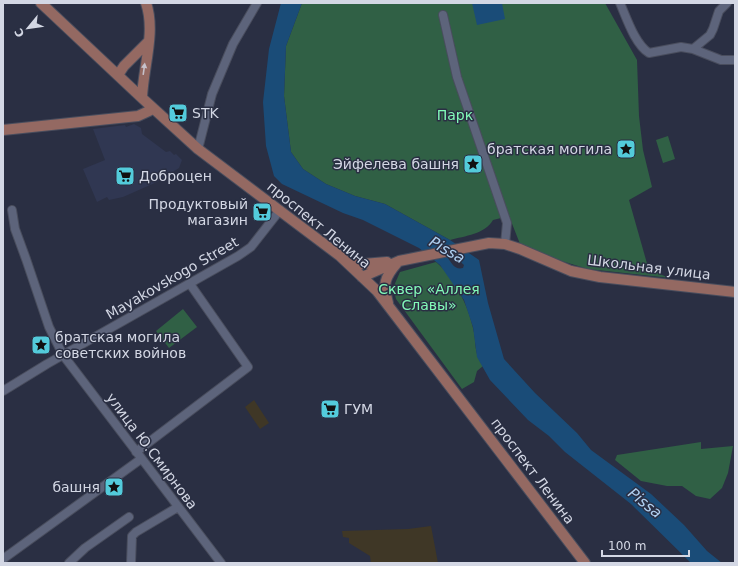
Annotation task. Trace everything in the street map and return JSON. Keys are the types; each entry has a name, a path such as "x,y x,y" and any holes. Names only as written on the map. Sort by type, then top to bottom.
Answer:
{"main road":[{"name":"проспект Ленина","path":"41,3 142,98 198,148 351,265 377,291 585,563"},
{"path":"142,98 142,83 150,22 146,3"},
{"path":"118,75 124,66 148,40"},
{"path":"3,130 138,116 153,108"},
{"name":"Школьная улица","path":"351,265 399,261 489,243 505,244 571,271 600,277 735,292"},
{"path":"389,307 385,289 386,279 399,261"},
{"name":"Школьная улица","path":"362,277 399,261"}],"street":[{"path":"198,148 212,94 233,44 257,3"},
{"path":"620,3 630,26 643,49 649,54 681,47 693,49 721,60 735,60"},
{"path":"693,49 710,35 719,11 727,3"},
{"path":"443,15 457,77 507,223 505,244"},
{"name":"улица Ю.Смирнова","path":"12,210 15,229 49,327 63,355 221,563"},
{"name":"Mayakovskogo Street","path":"3,391 63,355 238,256 251,247 280,210"},
{"path":"136,452 248,366 190,284"},
{"path":"3,559 141,459"},
{"path":"131,563 132,536 136,532 178,507"},
{"path":"69,563 85,548 129,517"}],"shaded area":[{"path":"134,124 141,128 142,134 166,152 170,151 174,155 176,154 182,160 179,168 157,182 123,197 109,200 107,197 97,202 83,169 105,160 93,129 125,125 126,127"},
{"path":"254,400 269,423 260,429 245,407"},
{"path":"431,526 438,563 371,563 370,556 349,543 349,538 343,537 342,531 408,529"}],"green space":[{"name":"Парк","path":"302,3 605,3 637,60 639,116 643,150 652,187 629,200 648,267 670,278 588,269 522,249 509,216 493,220 485,228 474,234 450,240 385,204 355,196 326,184 303,169 291,152 284,96 286,46"},
{"path":"668,136 675,159 663,163 656,140"},
{"name":"Сквер «Аллея Славы»","path":"436,262 449,275 464,301 471,319 478,356 483,366 477,371 474,382 462,389 396,299 393,288 400,272"},
{"path":"183,309 197,327 169,348 156,331"},
{"path":"701,442 701,449 733,446 728,473 722,488 710,499 696,496 682,486 667,486 641,481 615,460 617,455"}],"water":[{"name":"Pissa","path":"281,3 302,3 286,46 284,96 291,152 303,169 326,184 355,196 385,204 450,240 479,260 488,303 504,359 535,393 577,433 591,450 651,494 684,525 707,551 722,563 691,563 631,504 565,452 549,436 528,420 490,380 477,357 473,327 464,300 440,265 419,248 363,220 343,213 282,184 274,176 266,146 263,102 269,49","holes":["454,256 464,265 463,268 458,268 452,264 448,258"]},
{"path":"472,3 502,3 505,19 477,25"}],"place":[{"name":"STK","path":"178,113"},
{"name":"братская могила","path":"626,149"},
{"name":"Эйфелева башня","path":"473,164"},
{"name":"Доброцен","path":"125,176"},
{"name":"Продуктовый магазин","path":"262,212"},
{"name":"братская могила советских войнов","path":"41,345"},
{"name":"ГУМ","path":"330,409"},
{"name":"башня","path":"114,487"}]}
